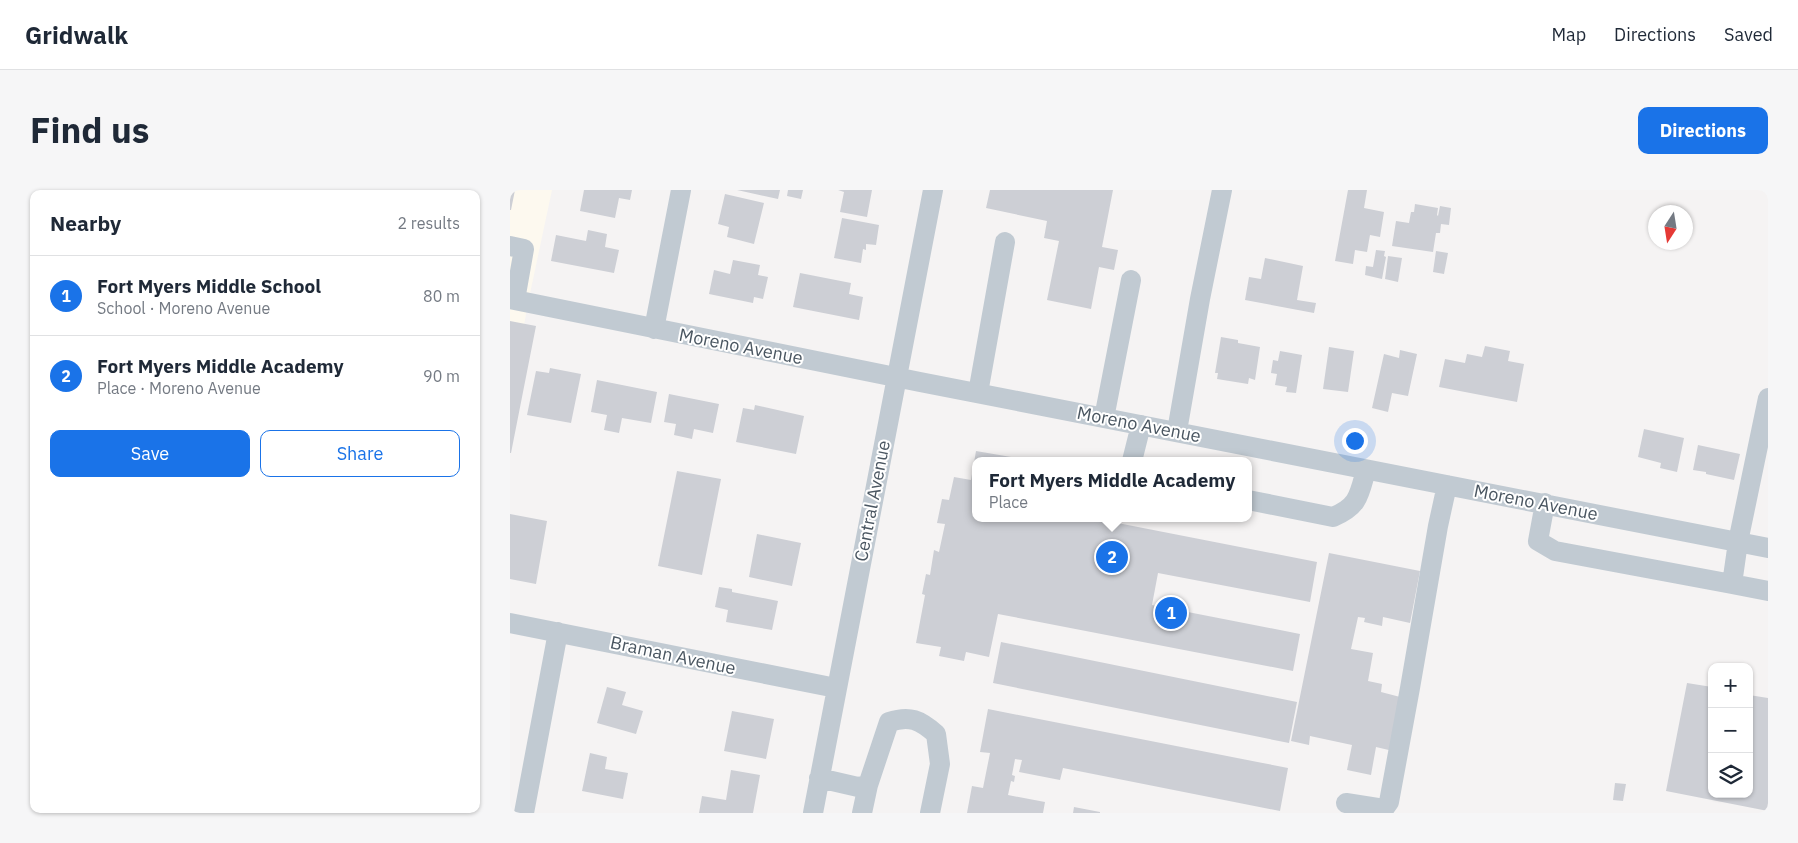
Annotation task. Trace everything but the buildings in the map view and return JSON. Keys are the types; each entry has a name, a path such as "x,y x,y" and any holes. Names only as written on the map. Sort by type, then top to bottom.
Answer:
{"street":[{"path":"654,329 681,190"},
{"name":"Central Avenue","path":"818,812 819,778 933,190"},
{"path":"1176,431 1222,190"},
{"path":"978,393 1005,242"},
{"path":"510,246 524,249 512,299"},
{"path":"1104,418 1131,280"},
{"name":"Moreno Avenue","path":"512,299 896,377 1768,548"},
{"path":"1732,584 1738,542 1768,398"},
{"path":"1133,457 1141,425"},
{"path":"1252,501 1332,517 1343,512 1359,497 1366,470"},
{"path":"1346,804 1384,809 1389,802 1438,526 1447,486"},
{"path":"1544,503 1538,542 1556,551 1768,591"},
{"name":"Braman Avenue","path":"510,623 836,688"},
{"path":"524,813 558,632"},
{"path":"862,813 868,785 889,722 902,718 921,722 936,734 940,764 930,813"},
{"path":"819,778 858,787 868,785"}],"shaded area":[{"path":"510,190 552,190 528,303 510,403"}],"place":[{"name":"Fort Myers Middle Academy","path":"1112,557"},
{"name":"Fort Myers Middle School","path":"1171,613"}]}
